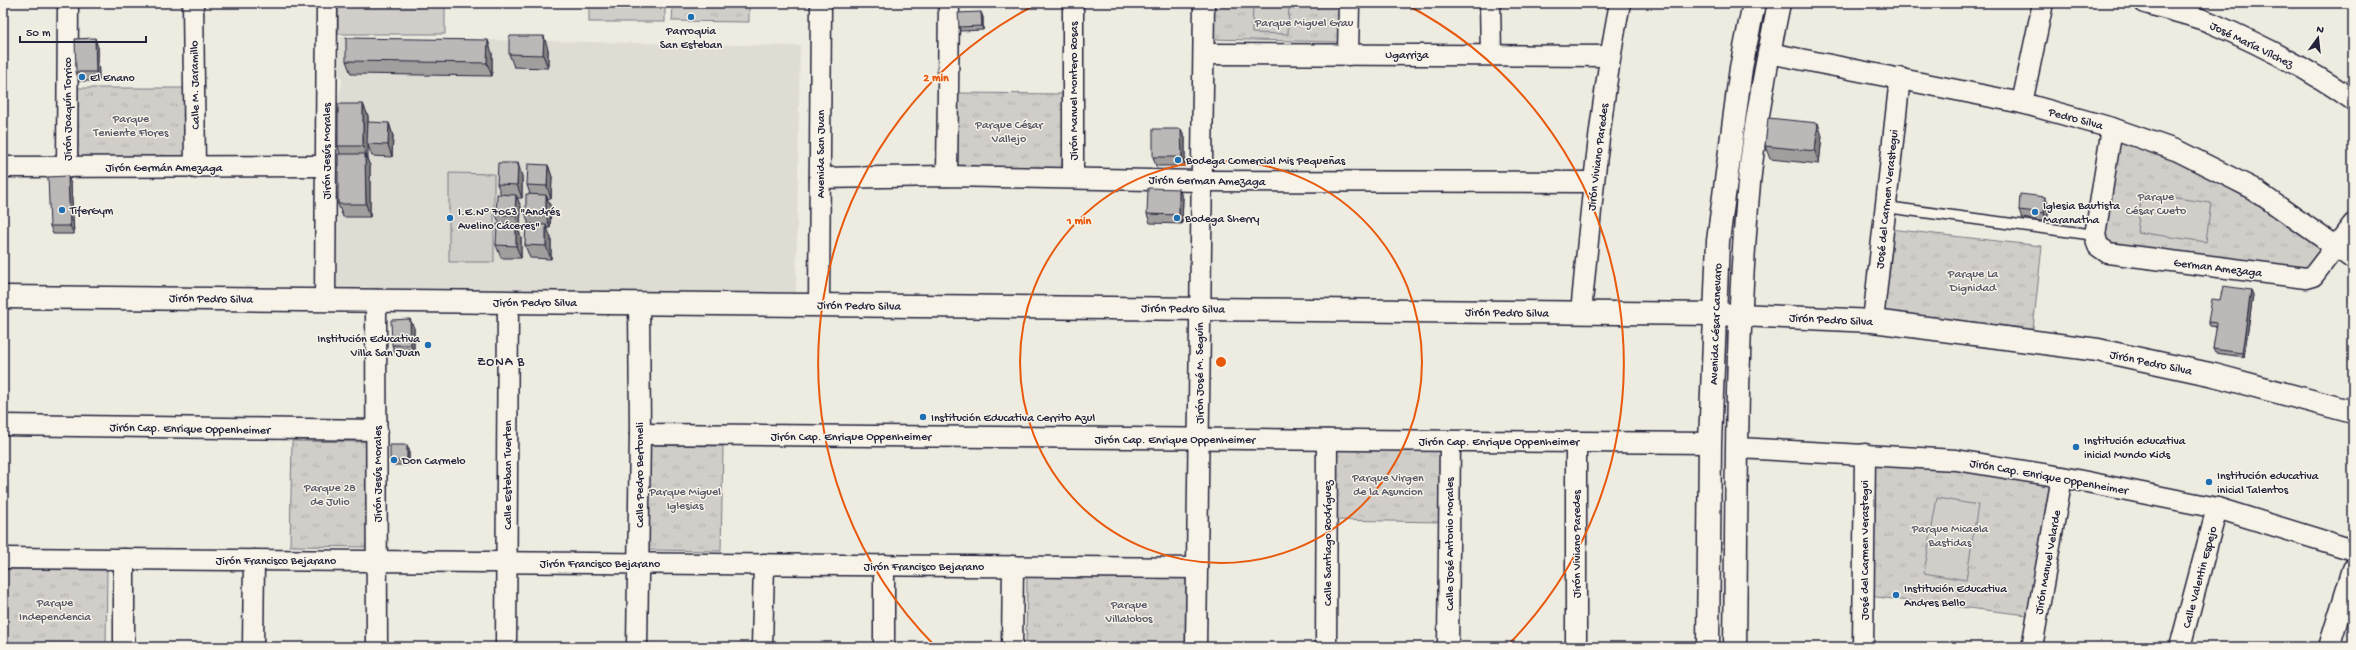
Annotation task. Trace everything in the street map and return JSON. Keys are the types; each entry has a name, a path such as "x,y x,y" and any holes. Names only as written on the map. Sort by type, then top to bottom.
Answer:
{"street":[{"name":"Jirón Joaquín Torrico","path":"67,168 68,3"},
{"name":"Calle M. Jaramillo","path":"193,3 195,168"},
{"name":"Jirón Jesús Morales","path":"325,300 327,3"},
{"name":"Avenida San Juan","path":"819,305 821,3"},
{"path":"947,176 949,3"},
{"name":"Jirón Manuel Montero Rosas","path":"1073,3 1073,178"},
{"name":"Jirón José M. Seguín","path":"1196,647 1199,308 1204,3"},
{"path":"1348,55 1349,3"},
{"path":"1490,3 1490,54"},
{"name":"Jirón Viviano Paredes","path":"1581,312 1593,182 1610,56 1620,3"},
{"name":"Avenida César Canevaro","path":"1708,647 1710,443 1718,241 1741,68 1754,3"},
{"name":"Avenida César Canevaro","path":"1735,647 1740,316 1749,182 1769,53 1779,3"},
{"path":"2022,103 2043,3"},
{"name":"José María Vílchez","path":"2144,3 2208,22 2256,44 2331,85 2353,100"},
{"name":"Pedro Silva","path":"1769,53 2022,103 2112,128 2178,150 2252,188 2353,259"},
{"name":"Ugarriza","path":"1204,54 1490,54 1610,56"},
{"name":"José del Carmen Verastegui","path":"1874,321 1900,78"},
{"path":"2095,235 2112,128"},
{"name":"Jirón Germán Amezaga","path":"3,167 195,168 326,166"},
{"name":"Jirón German Amezaga","path":"820,178 947,176 1201,181 1593,182"},
{"name":"German Amezaga","path":"2095,235 2098,246 2108,253 2306,278 2313,276 2353,224"},
{"name":"Jirón Pedro Silva","path":"3,296 508,303 1581,312 1716,314 1874,321 2098,350 2214,375 2353,412"},
{"name":"Jirón Jesús Morales","path":"376,300 377,647"},
{"name":"Calle Esteban Tuerten","path":"506,647 508,303"},
{"name":"Calle Pedro Bertoneli","path":"637,647 640,434 639,303"},
{"name":"Jirón Cap. Enrique Oppenheimer","path":"3,425 377,430"},
{"name":"Jirón Cap. Enrique Oppenheimer","path":"640,434 1710,443"},
{"name":"Calle Santiago Rodríguez","path":"1326,647 1327,440"},
{"name":"Calle José Antonio Morales","path":"1448,647 1450,441"},
{"name":"Jirón Viviano Paredes","path":"1576,442 1576,647"},
{"name":"Jirón Cap. Enrique Oppenheimer","path":"1738,448 1956,460 2062,476 2217,508 2353,550"},
{"name":"José del Carmen Verastegui","path":"1863,647 1865,454"},
{"name":"Jirón Manuel Velarde","path":"2032,647 2062,476"},
{"name":"Calle Valentin Espejo","path":"2180,647 2217,508"},
{"name":"Jirón Francisco Bejarano","path":"3,558 1197,568"},
{"path":"124,559 124,647"},
{"path":"253,647 254,560"},
{"path":"762,647 764,564"},
{"path":"884,565 884,647"},
{"path":"1012,647 1013,566"},
{"path":"2329,647 2353,569"}],"lane":[{"path":"1886,207 2095,235"}],"shaded area":[{"path":"340,37 800,46 796,295 335,290 338,114 339,93 342,85 342,79 338,74"}],"green space":[{"path":"338,3 445,3 445,34 338,34"},
{"path":"589,3 665,3 665,22 589,22"},
{"path":"673,3 749,3 749,22 672,21"},
{"name":"Parque Miguel Grau","path":"1211,3 1339,3 1338,42 1210,39"},
{"path":"1253,3 1289,3 1288,34 1252,33"},
{"name":"Parque Teniente Flores","path":"78,88 185,88 185,162 78,161"},
{"name":"Parque César Vallejo","path":"956,93 1063,94 1062,169 956,168"},
{"name":"Parque César Cueto","path":"2118,139 2172,160 2224,185 2273,215 2320,249 2304,271 2110,246 2102,237"},
{"path":"449,173 494,174 494,262 449,262"},
{"path":"2142,193 2211,203 2206,242 2137,232"},
{"name":"Parque La Dignidad","path":"1890,229 2042,246 2033,329 1881,311"},
{"name":"Parque 28 de Julio","path":"292,441 369,442 368,547 290,546"},
{"name":"Parque Miguel Iglesias","path":"649,445 723,446 721,551 647,550"},
{"name":"Parque Virgen de la Asuncion","path":"1334,446 1442,448 1441,522 1334,520"},
{"name":"Parque Micaela Bastidas","path":"1873,460 1963,466 2050,483 2027,615 1868,596"},
{"path":"1937,498 1978,505 1966,580 1924,573"},
{"name":"Parque Independencia","path":"3,569 107,570 106,647 3,647"},
{"name":"Parque Villalobos","path":"1027,574 1186,576 1185,647 1026,647"}],"building":[{"path":"981,12 982,26 959,27 958,13"},
{"path":"509,36 544,36 543,55 509,54"},
{"path":"95,38 96,72 76,72 75,39"},
{"path":"346,38 488,40 487,63 346,61"},
{"path":"338,104 363,104 363,146 338,146"},
{"path":"1768,118 1818,123 1815,151 1765,146"},
{"path":"368,122 389,123 388,145 367,144"},
{"path":"1153,129 1181,129 1182,157 1153,157"},
{"path":"338,154 365,154 366,204 338,204"},
{"path":"498,163 518,163 517,185 497,184"},
{"path":"528,164 548,165 547,186 527,185"},
{"name":"TiferGym","path":"68,176 70,226 50,226 48,177"},
{"path":"1148,188 1179,189 1179,215 1147,214"},
{"path":"497,194 516,195 515,215 496,215"},
{"path":"526,194 546,195 546,215 526,215"},
{"path":"2020,194 2045,197 2044,213 2019,210"},
{"path":"497,224 516,224 516,246 496,245"},
{"path":"526,224 546,225 546,246 525,245"},
{"path":"2223,286 2251,290 2242,353 2213,349 2217,323 2208,322 2212,299 2220,300"},
{"path":"410,319 411,345 392,345 391,320"},
{"path":"390,445 407,445 407,461 390,461"}],"place":[{"name":"Parroquia San Esteban","path":"691,17"},
{"name":"El Enano","path":"82,77"},
{"name":"Bodega Comercial Mis Pequeñas","path":"1178,160"},
{"name":"TiferGym","path":"62,210"},
{"name":"Iglesia Bautista Maranatha","path":"2035,212"},
{"name":"I.E.N° 7063 \"Andrés Avelino Cáceres\"","path":"450,218"},
{"name":"Bodega Sherry","path":"1177,218"},
{"name":"Institución Educativa Villa San Juan","path":"428,345"},
{"name":"Institución Educativa Cerrito Azul","path":"923,417"},
{"name":"Institución educativa inicial Mundo Kids","path":"2076,447"},
{"name":"Don Carmelo","path":"394,460"},
{"name":"Institución educativa inicial Talentos","path":"2209,482"},
{"name":"Institución Educativa Andres Bello","path":"1896,595"}],"district":[{"name":"ZONA B","path":"501,360"}]}
